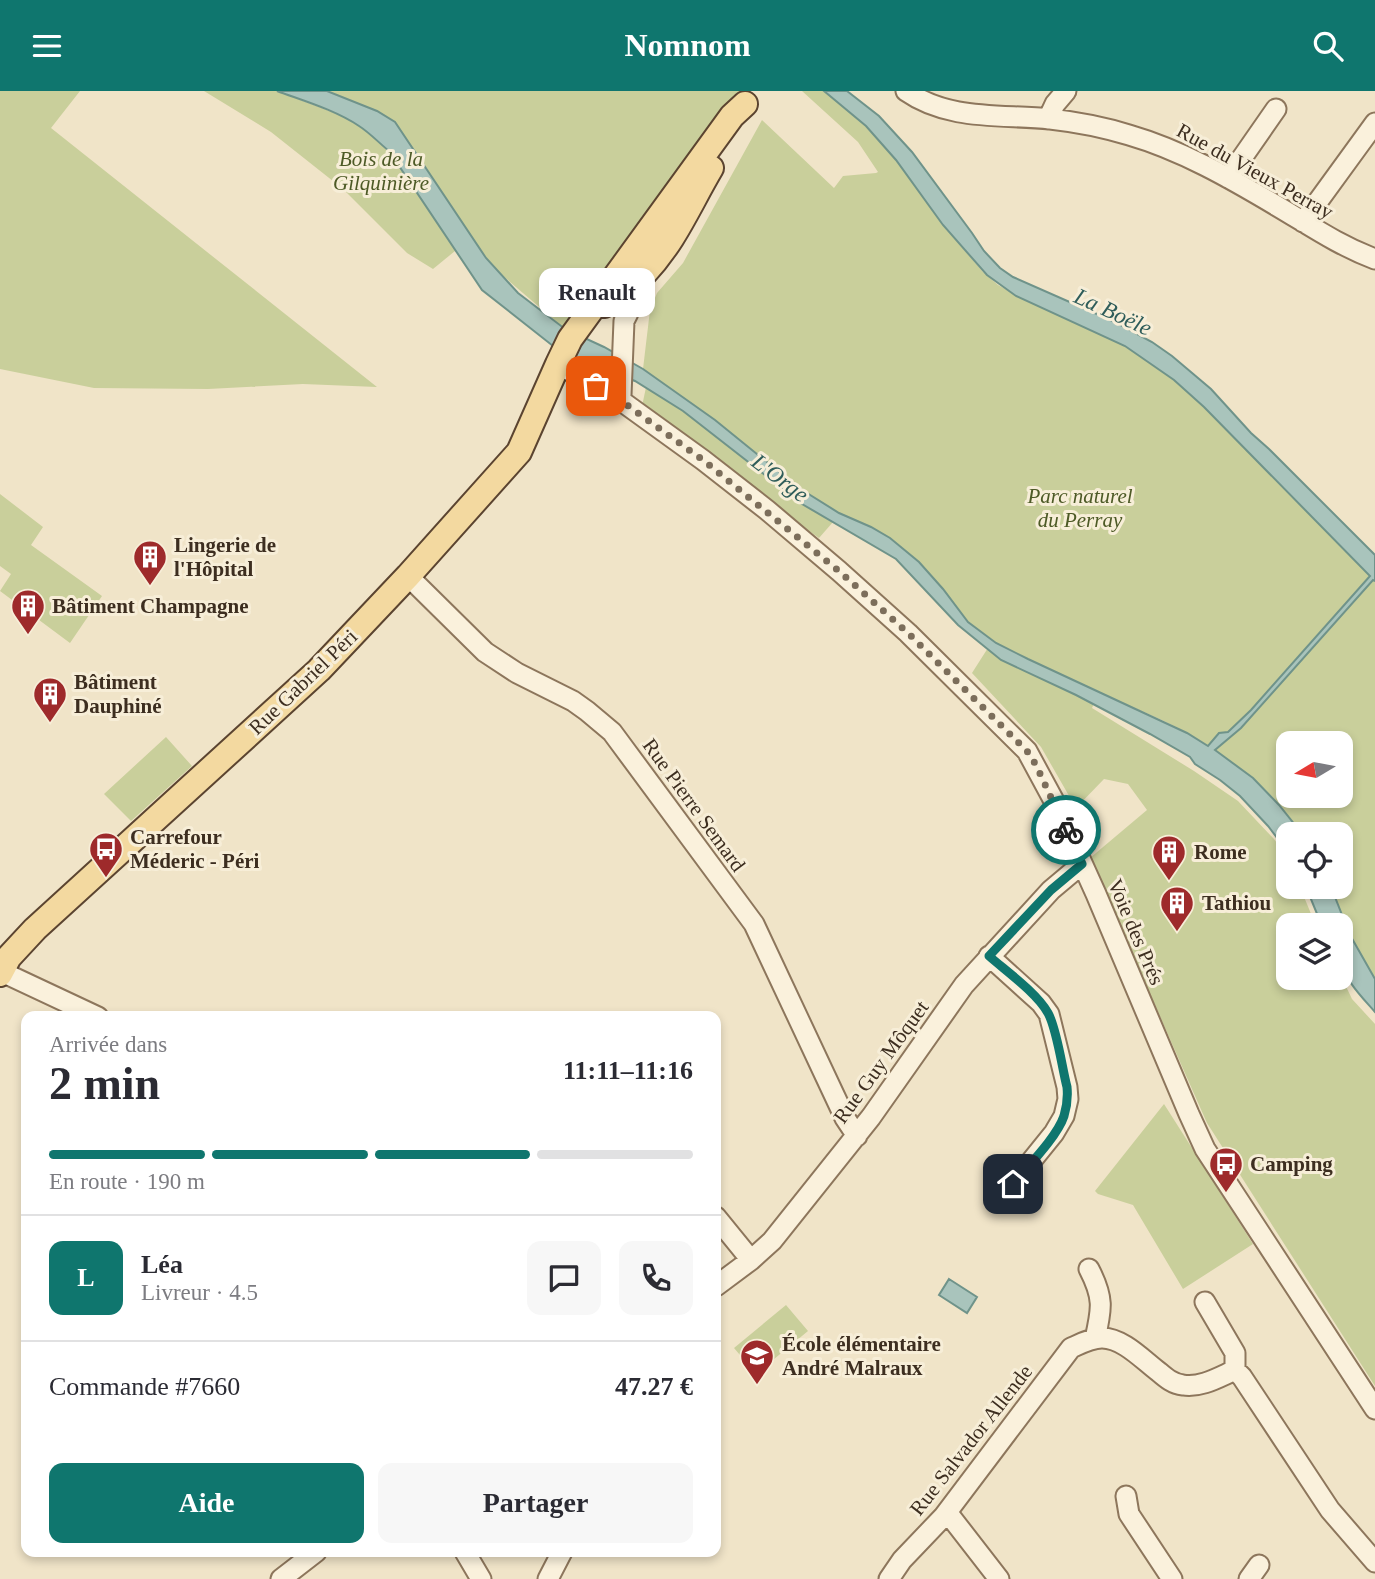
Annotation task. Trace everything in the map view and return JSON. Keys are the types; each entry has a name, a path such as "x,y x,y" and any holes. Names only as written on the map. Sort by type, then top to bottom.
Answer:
{"main road":[{"name":"Rue Gabriel Péri","path":"0,972 9,957 35,929 319,670 519,452 559,361 578,328 600,310 625,282 732,116 749,98"}],"street":[{"name":"Rue du Vieux Perray","path":"906,91 938,107 958,113 1048,119 1098,127 1161,145 1228,178 1348,249 1375,259"},
{"path":"1048,119 1055,104 1066,91"},
{"path":"1228,178 1276,109"},
{"path":"1303,222 1375,123"},
{"path":"621,397 623,327 620,312 625,282"},
{"name":"Voie des Prés","path":"559,361 621,397 839,571 908,633 1027,751 1054,801 1205,1149 1375,1409"},
{"name":"Rue Pierre Semard","path":"408,576 485,652 517,673 573,701 612,732 754,924 845,1118 857,1136"},
{"name":"Rue Guy Môquet","path":"721,1282 772,1241 857,1136 964,985 1051,890 1082,864"},
{"path":"989,956 1034,996 1049,1014 1068,1099 1064,1116 1054,1133 999,1201"},
{"path":"0,972 85,1011"},
{"path":"721,1223 751,1260"},
{"path":"1088,1269 1101,1300 1095,1339 1118,1342 1170,1381 1183,1385 1197,1385 1235,1370"},
{"path":"1205,1302 1235,1353 1235,1370 1330,1510 1375,1562"},
{"name":"Rue Salvador Allende","path":"889,1579 902,1560 947,1512 1071,1348 1095,1339"},
{"path":"1126,1496 1129,1514 1172,1579"},
{"path":"947,1512 999,1579"},
{"path":"281,1579 310,1557"},
{"path":"468,1557 481,1579"},
{"path":"548,1579 559,1557"}],"green space":[{"path":"0,91 80,91 51,128 377,387 303,384 208,389 94,388 0,369"},
{"name":"Bois de la Gilquinière","path":"204,91 277,91 340,115 370,134 397,127 327,91 740,91 643,222 596,280 565,329 495,269 468,233 455,251 433,269 407,253 343,189 271,132"},
{"name":"Parc naturel du Perray","path":"802,91 824,91 866,126 896,160 943,225 983,272 998,285 1117,342 1176,381 1375,581 1375,979 1353,940 1353,913 1341,913 1336,899 1353,899 1353,822 1292,822 1280,809 1353,809 1353,731 1276,731 1276,804 1235,765 1176,727 1099,692 1092,708 1238,801 1276,842 1276,899 1305,899 1311,913 1276,913 1276,990 1348,990 1352,999 1375,1024 1375,1386 1207,1123 1090,858 1147,810 1128,784 1104,779 1076,808 1041,747 972,673 993,640 968,622 919,562 890,538 840,514 819,538 641,411 649,373 643,369 650,310 657,293 683,263 762,120 834,188 843,176 878,172 858,142"},
{"path":"0,494 43,527 31,545 102,596 70,643 0,591 11,574 0,566"},
{"path":"166,737 192,766 131,821 104,794"},
{"path":"1164,1104 1253,1244 1183,1289 1133,1205 1095,1191"},
{"path":"786,1305 808,1331 756,1374 734,1348"}],"water":[{"name":"L'Orge","path":"277,91 327,91 377,111 395,122 486,258 518,293 565,329 643,369 715,420 799,488 839,513 890,538 919,562 968,622 996,643 1187,733 1208,746 1219,733 1228,732 1251,710 1370,576 1204,407 1174,380 1125,346 1016,296 987,275 943,225 896,160 866,126 824,91 847,91 879,116 912,152 984,251 1000,268 1013,277 1115,322 1172,356 1211,389 1251,433 1375,555 1375,581 1373,580 1241,728 1215,750 1253,778 1276,802 1276,809 1282,809 1293,822 1276,822 1276,836 1240,796 1195,764 1190,757 1076,695 1001,660 958,625 896,559 802,504 683,411 635,381 591,365 553,346 482,290 389,151 350,120"},
{"path":"1311,899 1336,899 1341,913 1317,913"},
{"path":"1353,940 1375,979 1375,1012 1355,988"},
{"path":"949,1279 977,1297 967,1313 939,1295"}],"way so far":[{"path":"596,386 620,400 703,460 767,510 908,633 1027,751 1066,830"}],"place":[{"name":"Renault","path":"596,386"},
{"name":"Lingerie de l'Hôpital","path":"150,587"},
{"name":"Bâtiment Champagne","path":"28,636"},
{"name":"Bâtiment Dauphiné","path":"50,724"},
{"name":"Carrefour Méderic - Péri","path":"106,879"},
{"name":"Rome","path":"1169,882"},
{"name":"Tathiou","path":"1177,933"},
{"name":"Camping","path":"1226,1194"},
{"name":"École élémentaire André Malraux","path":"757,1386"}],"route":[{"path":"1013,1184 1062,1121 1068,1099 1067,1087 1049,1014 1020,982 989,956 1051,890 1082,864 1066,830"}],"water label":[{"name":"La Boële","path":"1113,312"}]}
